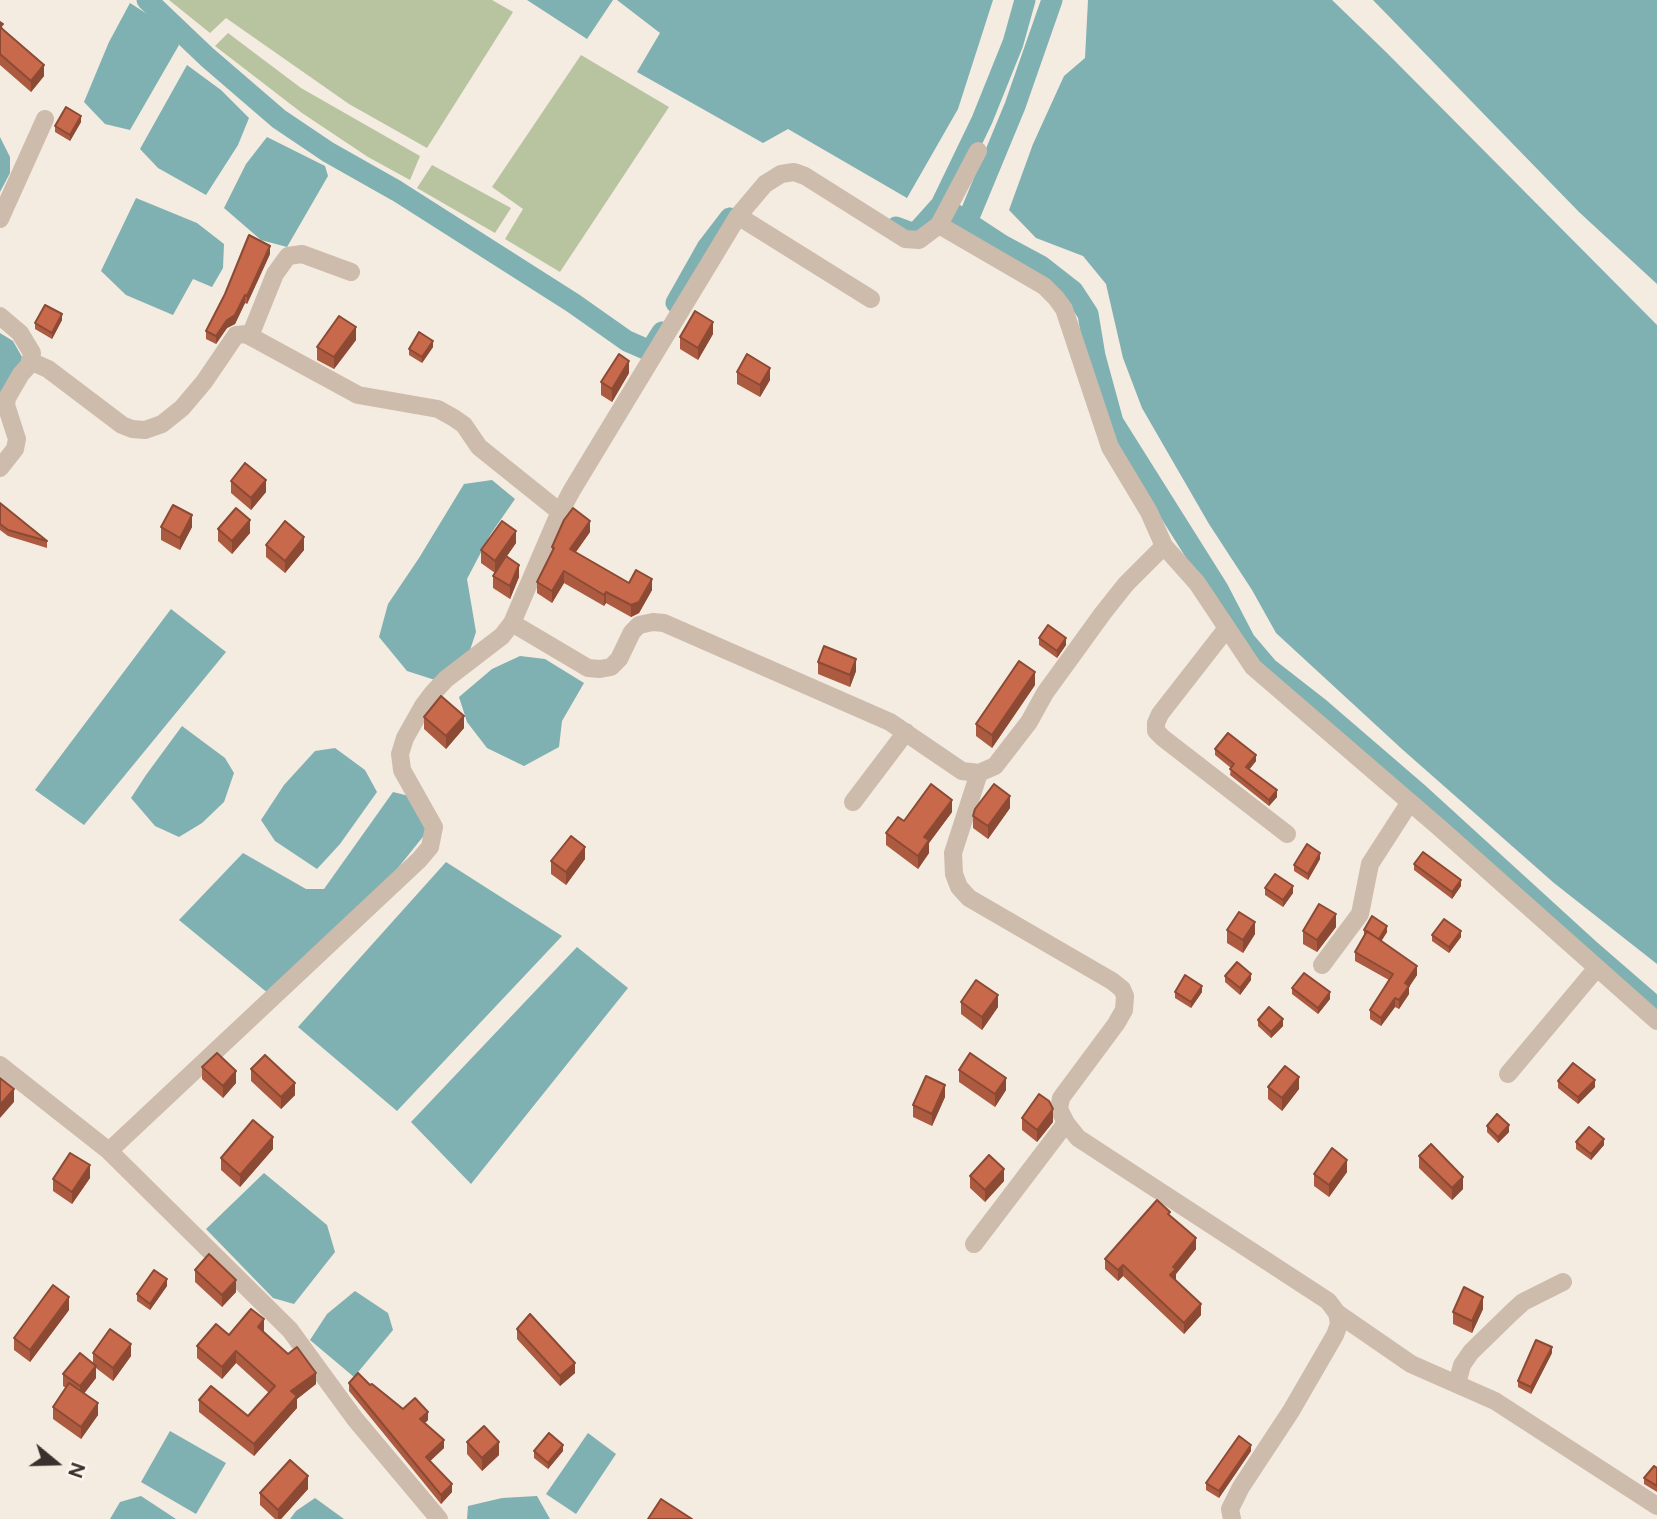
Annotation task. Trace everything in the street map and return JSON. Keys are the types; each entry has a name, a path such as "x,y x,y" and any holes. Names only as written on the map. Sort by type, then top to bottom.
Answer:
{"street":[{"path":"0,219 45,118"},
{"path":"109,1150 430,846 434,827 402,770 400,754 405,738 432,694 446,679 502,636 512,623 560,512 738,216 772,178 794,172 805,176 905,239 919,240 945,213 978,151"},
{"path":"945,213 1033,279 1056,298 1064,309 1110,447 1149,512 1164,545 1197,583 1253,667 1657,1021"},
{"path":"738,216 871,299"},
{"path":"250,336 275,274 288,256 302,254 351,272"},
{"path":"0,316 20,333 32,353 5,405 17,439 15,449 0,468"},
{"path":"30,361 48,369 122,425 145,430 162,425 182,408 204,382 236,335 250,336 358,395 438,409 454,418 464,425 479,447 560,512"},
{"path":"512,623 588,667 600,669 611,667 619,659 632,632 639,625 664,623 890,722 962,771 979,773 996,766 1103,613 1126,584 1164,545"},
{"path":"1227,628 1160,714 1156,731 1287,834"},
{"path":"853,802 906,732"},
{"path":"979,773 953,853 954,874 959,887 969,898 1112,981 1122,989 1125,996 1124,1010 1116,1024 1061,1098 1059,1109 1066,1124 1079,1138 1328,1301 1338,1313 1411,1364 1495,1401 1657,1506"},
{"path":"1322,965 1360,914 1370,864 1410,803"},
{"path":"1508,1074 1596,969"},
{"path":"0,1065 109,1150 290,1330 355,1419 439,1519"},
{"path":"974,1244 1066,1124"},
{"path":"1457,1384 1462,1365 1471,1352 1511,1312 1523,1302 1563,1282"},
{"path":"1232,1519 1230,1509 1241,1487 1291,1411 1335,1335 1339,1324 1338,1313"}],"green space":[{"path":"169,0 492,0 513,12 427,148 349,104 226,18 210,33"},
{"path":"228,33 301,88 420,156 410,180 368,157 302,113 215,46"},
{"path":"581,55 669,107 560,272 505,239 523,209 492,187"},
{"path":"432,165 511,208 495,233 417,188"}],"water":[{"path":"527,0 613,0 587,39"},
{"path":"617,0 993,0 958,109 907,198 788,129 763,143 637,72 660,33"},
{"path":"1088,0 1332,0 1657,325 1657,964 1554,883 1276,633 1142,408 1123,358 1106,284 1083,256 1036,238 1009,210 1033,144 1064,76 1085,58"},
{"path":"1373,0 1657,0 1657,284 1579,212"},
{"path":"130,3 166,26 179,45 130,130 105,124 84,102 109,42"},
{"path":"187,65 221,90 249,118 238,145 206,195 158,168 140,149"},
{"path":"0,137 10,157 10,173 0,192"},
{"path":"267,137 325,166 328,176 287,247 261,240 224,208 246,164"},
{"path":"136,198 197,223 224,244 223,268 212,287 193,279 173,315 126,295 101,271"},
{"path":"0,333 13,341 22,357 19,370 0,393"},
{"path":"492,480 515,499 490,535 467,579 476,632 467,659 435,680 407,671 379,637 388,604 464,484"},
{"path":"171,609 226,652 84,825 35,790"},
{"path":"520,656 545,659 584,683 562,721 559,747 524,766 487,748 467,722 459,697 492,669"},
{"path":"182,726 225,758 234,773 224,802 202,823 179,837 155,826 131,798"},
{"path":"335,748 365,770 377,792 340,844 317,869 275,841 261,820 284,785 315,751"},
{"path":"393,792 409,796 428,820 426,833 393,874 269,994 179,920 243,853 306,889 324,889"},
{"path":"446,862 562,936 397,1111 298,1027"},
{"path":"577,947 628,988 471,1184 411,1122"},
{"path":"264,1173 327,1225 335,1252 294,1304 273,1298 206,1229"},
{"path":"355,1291 388,1313 393,1330 354,1377 310,1340 327,1314"},
{"path":"170,1431 226,1463 196,1514 141,1482"},
{"path":"588,1433 616,1454 576,1514 546,1494"},
{"path":"141,1496 176,1519 110,1519 120,1502"},
{"path":"537,1496 550,1519 467,1519 468,1506 502,1498"},
{"path":"315,1498 344,1519 290,1519 296,1511"}],"building":[{"path":"0,27 44,65 31,81 0,54"},
{"path":"66,107 81,116 70,135 55,126"},
{"path":"249,235 270,246 247,296 245,295 235,315 227,320 216,336 206,331 225,294"},
{"path":"45,305 62,314 52,333 35,323"},
{"path":"695,311 713,322 698,348 680,337"},
{"path":"339,316 356,327 334,357 317,347"},
{"path":"419,332 433,341 422,357 409,349"},
{"path":"619,354 629,361 612,389 601,382"},
{"path":"747,354 770,368 760,385 737,372"},
{"path":"245,463 266,480 251,498 231,481"},
{"path":"0,503 47,541 8,530 0,524"},
{"path":"173,505 192,515 180,538 161,527"},
{"path":"236,508 250,520 232,541 218,529"},
{"path":"573,508 590,521 570,549 629,583 636,570 652,579 639,602 631,605 606,592 604,595 564,571 552,591 537,582 564,520"},
{"path":"285,521 304,537 285,561 266,545"},
{"path":"502,521 516,531 495,561 481,550"},
{"path":"506,556 519,565 510,586 493,576"},
{"path":"1048,625 1066,638 1057,651 1039,638"},
{"path":"824,646 856,659 850,675 818,662"},
{"path":"1019,661 1035,672 992,735 976,724"},
{"path":"441,696 464,716 446,736 424,717"},
{"path":"1228,733 1256,755 1246,767 1277,790 1269,800 1230,769 1234,764 1215,749"},
{"path":"931,784 952,800 924,837 929,840 918,856 886,833 898,817 904,821"},
{"path":"994,784 1010,796 988,826 973,816 975,809"},
{"path":"571,836 585,847 566,872 551,861"},
{"path":"1307,844 1320,853 1308,874 1294,865"},
{"path":"1423,852 1461,880 1452,892 1414,864"},
{"path":"1275,874 1293,886 1283,900 1265,888"},
{"path":"1319,904 1336,914 1317,940 1303,931"},
{"path":"1239,912 1255,922 1243,940 1227,930"},
{"path":"1372,916 1387,926 1379,939 1364,930"},
{"path":"1444,919 1461,931 1449,947 1432,935"},
{"path":"1367,931 1417,966 1405,983 1409,986 1399,1000 1395,998 1381,1018 1370,1010 1393,974 1355,952"},
{"path":"1237,962 1251,974 1240,988 1225,976"},
{"path":"1304,973 1330,992 1318,1008 1292,988"},
{"path":"1185,975 1202,986 1191,1002 1175,992"},
{"path":"976,980 998,995 982,1017 961,1002"},
{"path":"1269,1007 1283,1019 1271,1032 1258,1020"},
{"path":"217,1053 236,1071 223,1086 202,1067"},
{"path":"970,1053 1006,1078 995,1094 959,1070"},
{"path":"265,1055 295,1083 281,1097 251,1069"},
{"path":"1573,1063 1595,1080 1578,1097 1558,1081"},
{"path":"1285,1066 1299,1077 1282,1098 1268,1087"},
{"path":"926,1076 945,1085 932,1114 913,1105"},
{"path":"0,1078 14,1089 0,1105"},
{"path":"1039,1094 1049,1101 1053,1109 1037,1130 1022,1118"},
{"path":"1497,1114 1509,1125 1498,1137 1487,1126"},
{"path":"253,1120 273,1137 240,1175 221,1158"},
{"path":"1589,1127 1604,1139 1591,1154 1576,1142"},
{"path":"1431,1144 1463,1177 1452,1188 1419,1156"},
{"path":"1332,1148 1347,1160 1329,1185 1314,1174"},
{"path":"70,1153 90,1165 72,1192 53,1179"},
{"path":"989,1155 1004,1169 985,1190 970,1176"},
{"path":"1157,1200 1170,1212 1168,1214 1196,1238 1173,1267 1176,1269 1170,1275 1201,1304 1184,1323 1123,1265 1118,1270 1105,1259"},
{"path":"209,1254 236,1280 222,1295 195,1270"},
{"path":"154,1270 167,1279 150,1304 137,1294"},
{"path":"53,1285 69,1297 30,1350 14,1338"},
{"path":"1464,1287 1483,1297 1472,1321 1453,1312"},
{"path":"251,1309 264,1319 258,1327 288,1354 297,1347 316,1373 291,1391 297,1396 254,1444 199,1400 211,1386 248,1416 275,1386 236,1351 222,1367 197,1346 216,1324 229,1335"},
{"path":"530,1314 575,1363 560,1376 517,1329"},
{"path":"110,1329 131,1344 113,1368 93,1353"},
{"path":"1536,1340 1552,1347 1531,1387 1518,1381"},
{"path":"80,1353 96,1366 80,1386 63,1374"},
{"path":"358,1373 403,1409 415,1398 428,1412 420,1419 444,1440 426,1457 452,1484 441,1495 349,1383"},
{"path":"69,1383 98,1403 81,1427 53,1407"},
{"path":"484,1426 499,1442 482,1458 467,1442"},
{"path":"549,1433 563,1445 548,1463 534,1451"},
{"path":"1239,1436 1251,1445 1219,1491 1206,1483"},
{"path":"290,1460 308,1476 278,1510 260,1493"},
{"path":"1654,1466 1657,1468 1657,1486 1644,1478"},
{"path":"661,1499 692,1519 648,1519"}],"waterway":[{"path":"147,0 207,57 279,119 328,152 397,191 573,303 627,341 650,351 662,332"},
{"path":"896,227 915,234 941,205 982,120 1013,43 1025,0"},
{"path":"967,222 1015,106 1052,0"},
{"path":"941,205 1002,245 1041,266 1073,291 1088,314 1095,356 1113,422 1218,589 1245,641 1268,668 1419,794 1657,1008"},
{"path":"676,303 707,248 730,218"}]}
